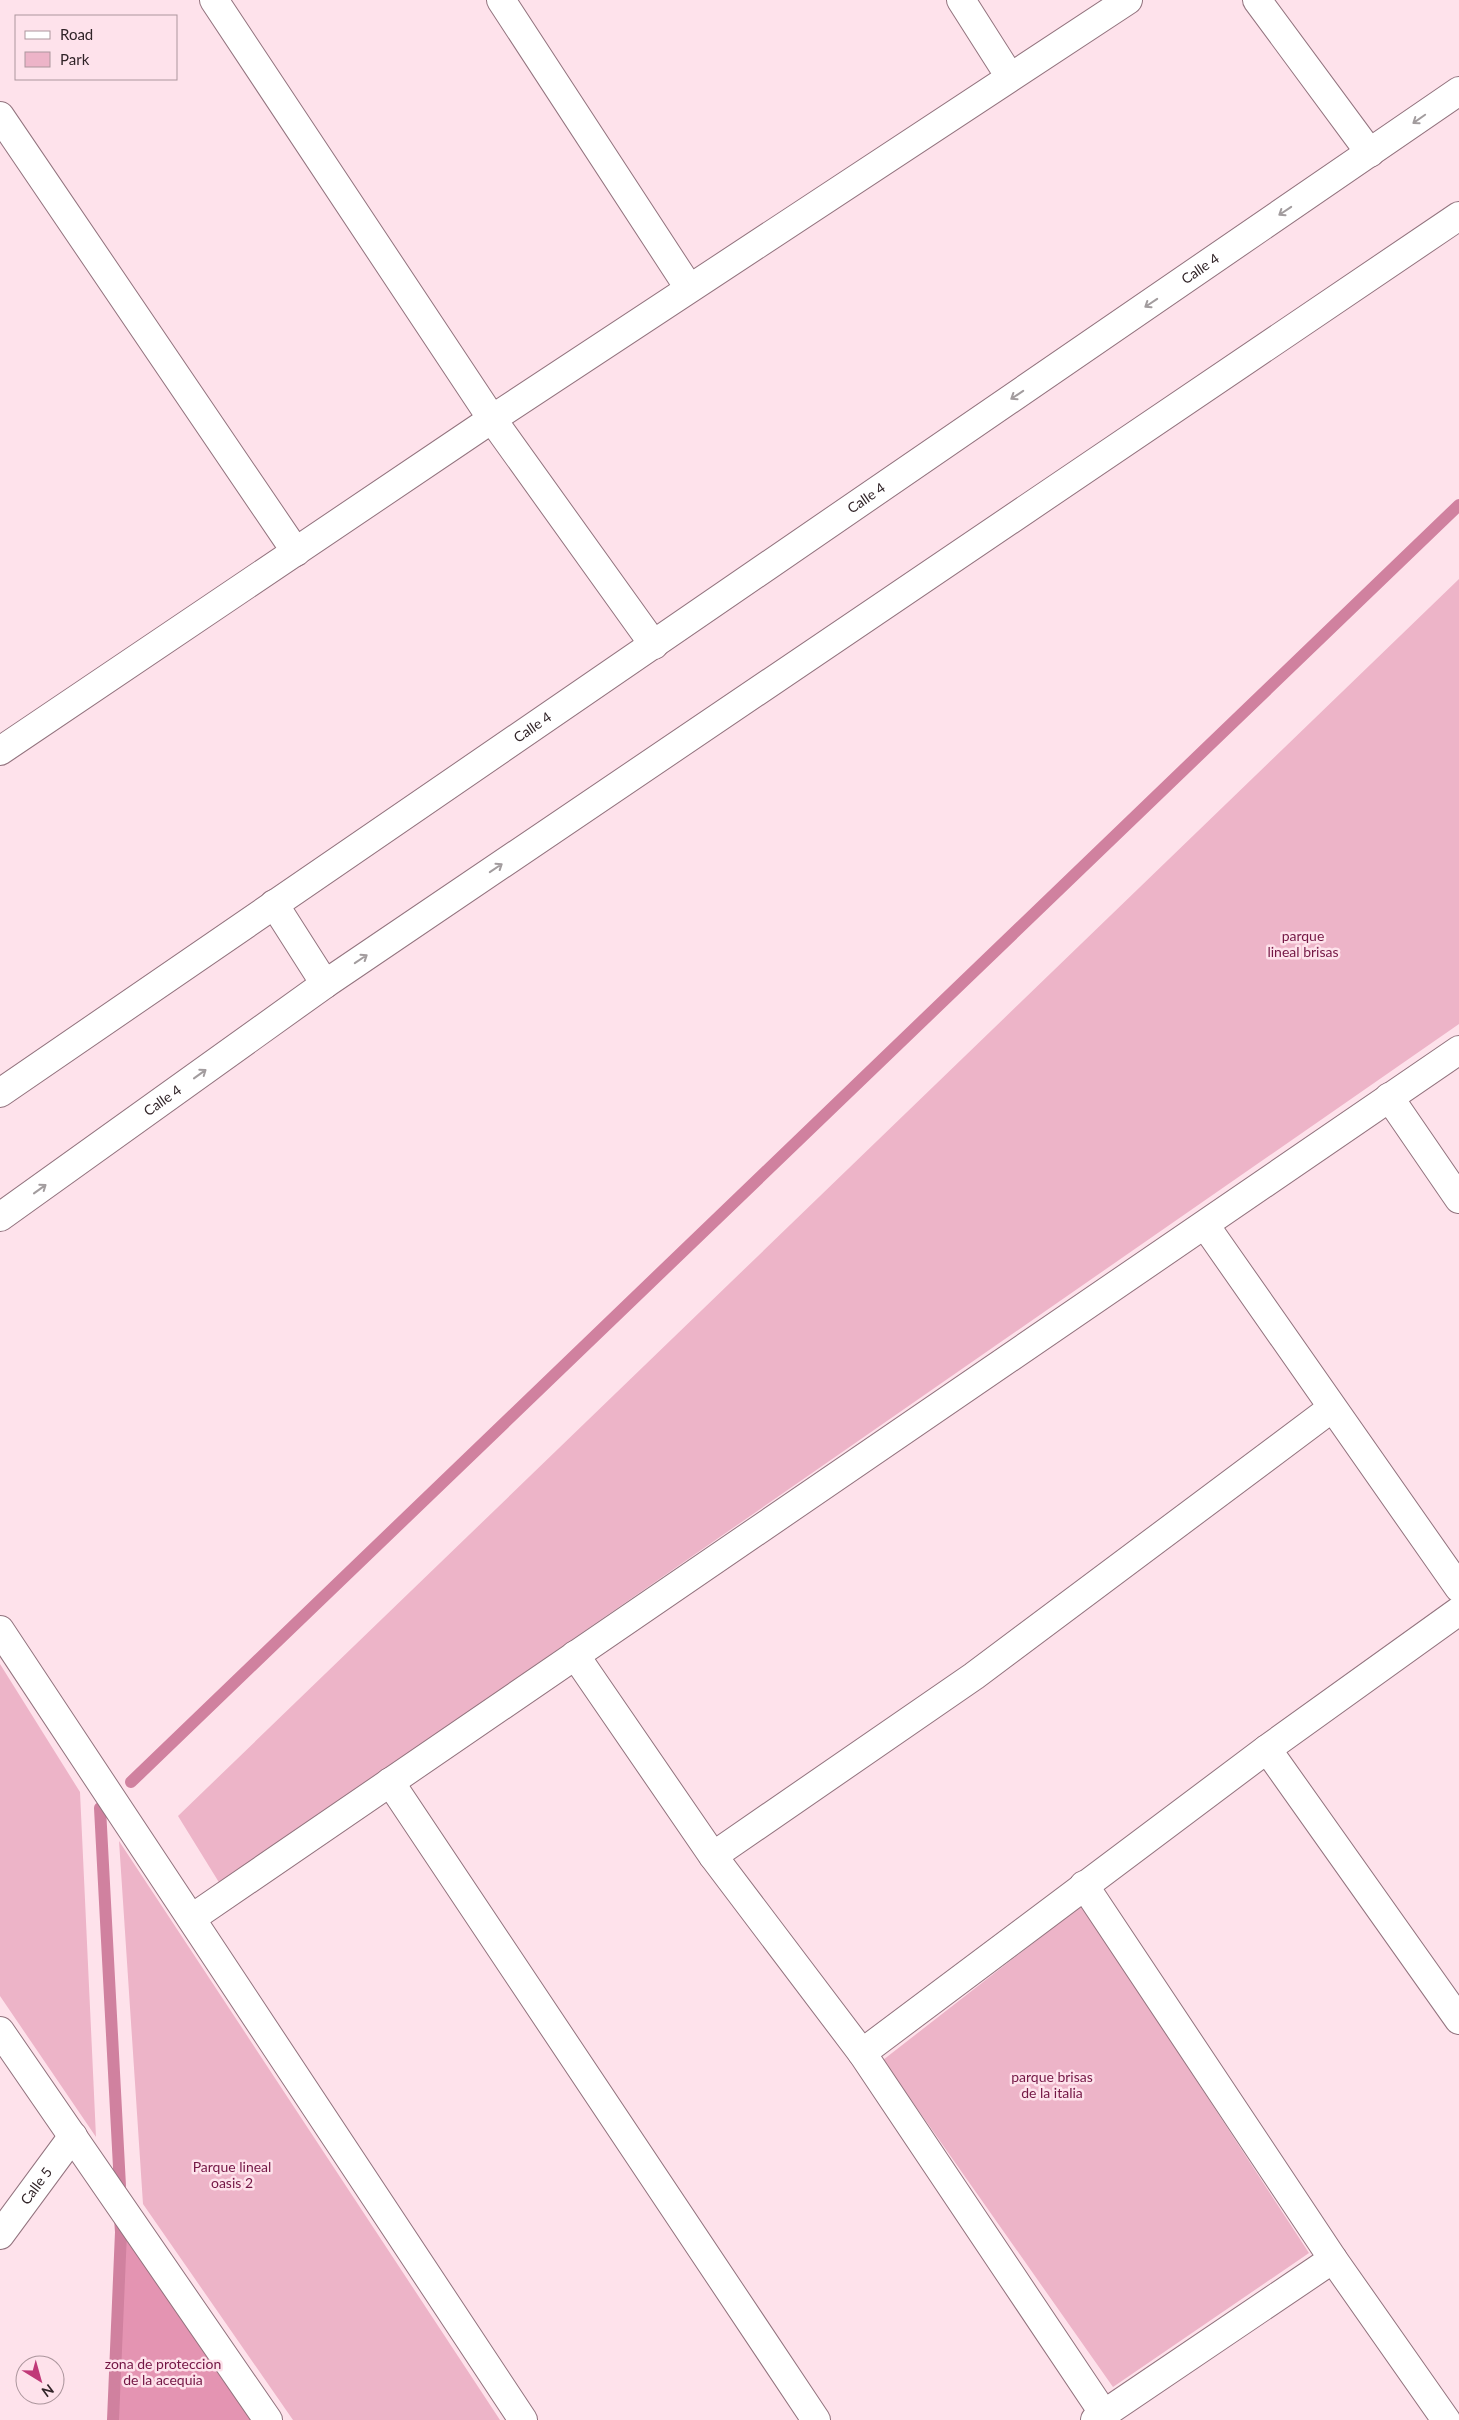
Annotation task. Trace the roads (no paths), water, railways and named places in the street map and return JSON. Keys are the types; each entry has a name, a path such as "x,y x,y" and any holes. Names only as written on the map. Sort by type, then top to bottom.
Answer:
{"street":[{"path":"214,0 492,419 654,645"},
{"path":"501,0 690,288"},
{"path":"961,0 1010,77"},
{"path":"0,751 492,419 1128,0"},
{"path":"1257,0 1370,153"},
{"name":"Calle 4","path":"0,1093 1459,91"},
{"path":"0,116 296,552"},
{"name":"Calle 4","path":"0,1217 325,984 1459,216"},
{"path":"274,904 325,984"},
{"path":"192,1918 1459,1050"},
{"path":"1389,1098 1459,1199"},
{"path":"1204,1225 1459,1588"},
{"path":"713,1856 974,1676 1332,1408"},
{"path":"862,2053 1267,1749 1459,1612"},
{"path":"0,1630 523,2420"},
{"path":"575,1655 713,1856 862,2053 1100,2417 1333,2259"},
{"path":"1267,1749 1459,2020"},
{"path":"390,1782 816,2420"},
{"path":"1084,1885 1333,2259 1446,2420"},
{"path":"0,2031 268,2420"},
{"name":"Calle 5","path":"0,2235 73,2136"}],"waterway":[{"path":"131,1782 1459,505"},
{"path":"100,1808 120,2186"},
{"path":"113,2420 120,2218"}],"park label":[{"name":"parque lineal brisas","path":"1303,944"},
{"name":"parque brisas de la italia","path":"1052,2086"},
{"name":"Parque lineal oasis 2","path":"232,2176"},
{"name":"zona de proteccion de la acequia","path":"163,2372"}]}
